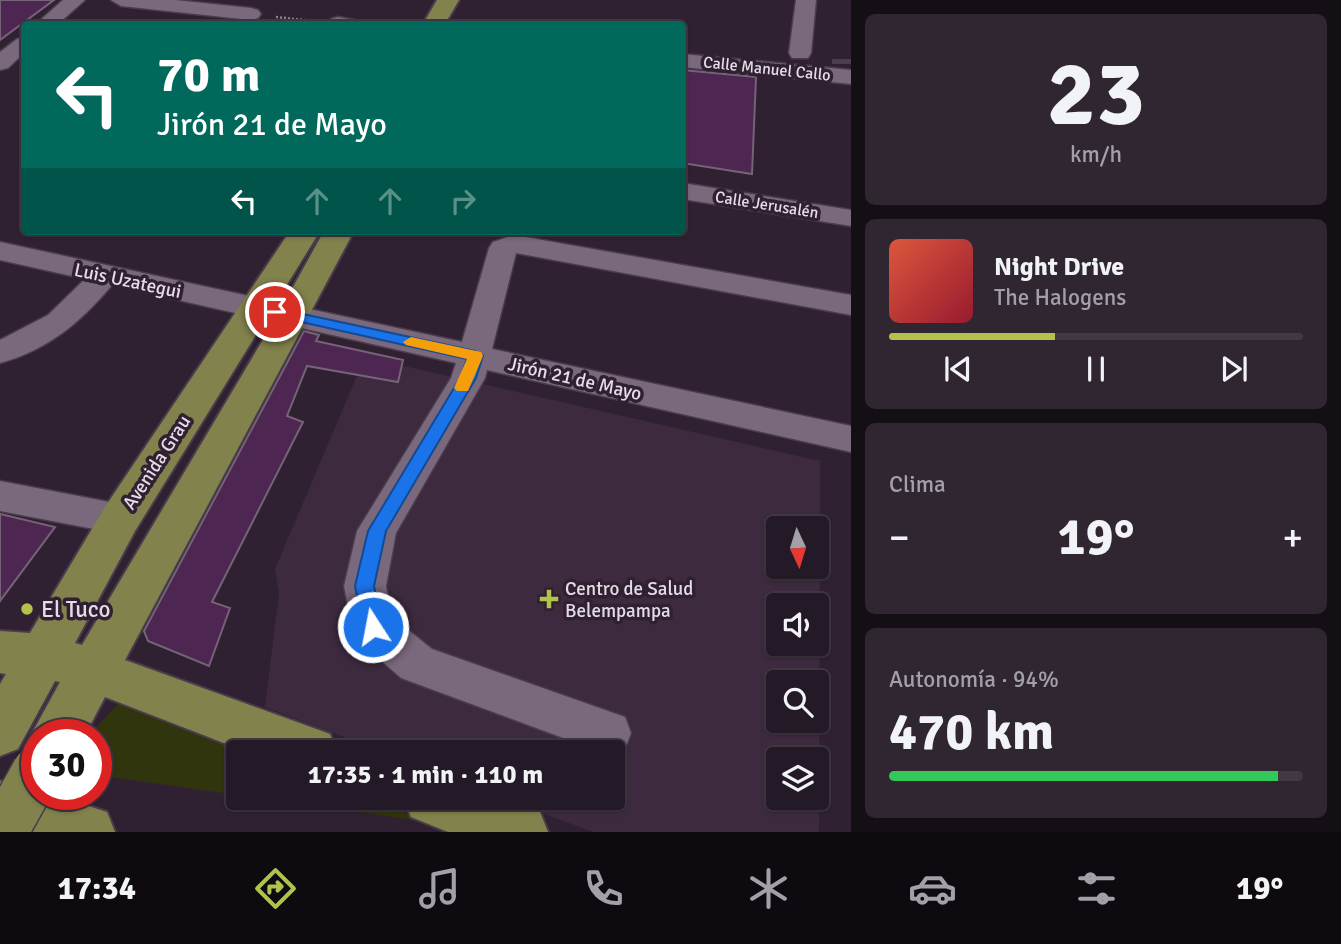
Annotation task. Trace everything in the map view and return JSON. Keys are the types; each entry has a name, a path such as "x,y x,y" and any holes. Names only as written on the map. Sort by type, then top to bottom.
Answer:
{"main road":[{"path":"436,21 448,0"},
{"path":"454,21 466,0"},
{"name":"Avenida Grau","path":"74,704 276,312 304,235"},
{"name":"Avenida Grau","path":"9,716 21,654 336,235"},
{"path":"21,654 74,704 252,740"},
{"path":"4,832 21,801"},
{"path":"0,808 87,832"},
{"path":"462,810 520,832"}],"street":[{"path":"50,21 75,0"},
{"path":"121,0 251,14"},
{"path":"798,61 806,0"},
{"path":"0,64 21,46"},
{"name":"Calle Manuel Callo","path":"686,60 798,61 844,66"},
{"name":"Calle Jerusalén","path":"686,192 851,218"},
{"path":"608,733 417,664 373,627 365,586 377,531 468,378 503,248 508,244 851,304"},
{"name":"Luis Uzategui","path":"0,251 276,312"},
{"path":"0,352 35,339 70,316 105,275"},
{"name":"Jirón 21 de Mayo","path":"276,312 851,439"},
{"path":"0,496 120,519"}],"path":[{"path":"251,14 315,21"}],"shaded area":[{"name":"Centro de Salud Belempampa","path":"365,357 820,461 820,516 766,516 766,579 820,579 820,593 766,593 766,656 819,656 819,670 766,670 766,733 819,733 819,747 766,747 766,810 819,810 819,832 593,832 535,810 625,810 625,740 352,740 265,707 279,593 275,569"}],"green space":[{"path":"119,703 226,744 226,793 112,777 112,719 104,719"},
{"path":"344,810 398,810 430,822"}],"building":[{"path":"0,0 54,0 26,21 21,21 21,24 0,40"},
{"path":"686,70 756,77 752,174 686,164"},
{"path":"304,331 319,335 316,341 403,360 398,382 307,366 287,416 303,422 212,602 230,608 209,666 148,641 144,631"},
{"path":"0,514 55,527 0,601"}],"tunnel":[{"path":"843,59 843,64"}],"slow traffic":[{"path":"411,342 475,356 462,388"}],"place":[{"name":"Centro de Salud Belempampa","path":"549,599"},
{"name":"El Tuco","path":"27,609"}],"route":[{"path":"275,312 475,356 468,378 377,531 365,586 373,627"}]}
